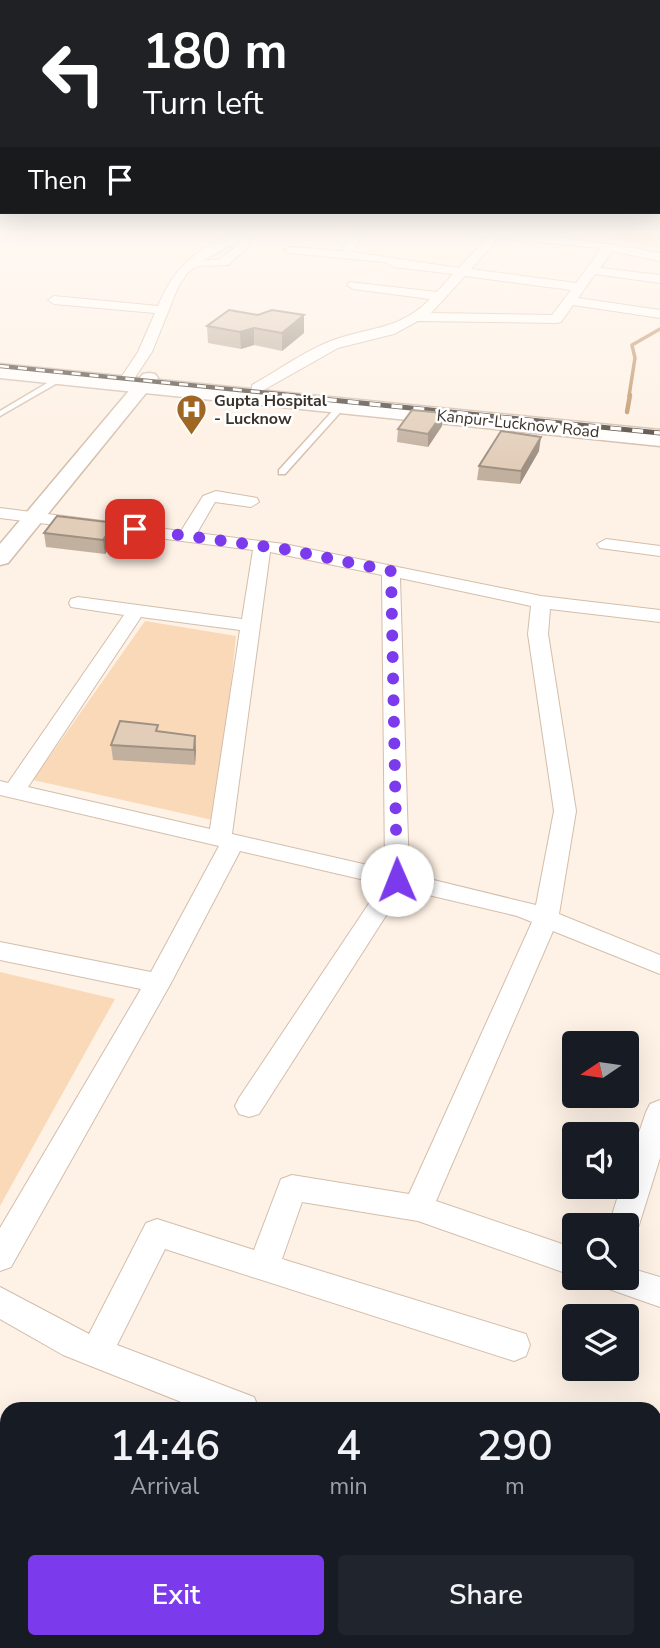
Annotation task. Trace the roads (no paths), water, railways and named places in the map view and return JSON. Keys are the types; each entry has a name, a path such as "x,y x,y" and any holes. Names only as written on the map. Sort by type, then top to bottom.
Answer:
{"highway":[{"name":"Kanpur-Lucknow Road","path":"0,363 342,406 660,438"},
{"name":"Kanpur-Lucknow Road","path":"0,372 62,378 257,388 660,426"}],"street":[{"path":"0,558 140,380 145,352 161,310 149,309"},
{"path":"257,388 333,345 389,331 428,309"},
{"path":"416,317 555,319 563,309"},
{"path":"624,309 660,314"},
{"path":"186,536 209,499 216,496 251,502"},
{"path":"0,513 262,546 541,602 660,615"},
{"path":"606,544 660,551"},
{"path":"0,1257 158,983 226,841 262,546"},
{"path":"249,1106 397,880 391,571"},
{"path":"418,1208 546,919 565,811 538,634 541,602"},
{"path":"78,603 251,626"},
{"path":"136,611 7,790 523,909 660,965"},
{"path":"0,951 158,983"},
{"path":"628,1213 660,1112"},
{"path":"263,1267 292,1188 418,1208 562,1258"},
{"path":"96,1353 157,1233 514,1345"},
{"path":"639,1285 660,1292"},
{"path":"0,1303 96,1353 224,1402"}],"lane":[{"path":"0,414 62,378"},
{"path":"282,472 342,406"}],"waterway":[{"path":"629,396 635,358 632,345 660,329"},
{"path":"627,412 630,395"}],"railway":[{"path":"0,366 299,396"},
{"path":"282,395 660,433"}],"place":[{"name":"Gupta Hospital - Lucknow","path":"191,437"}]}
